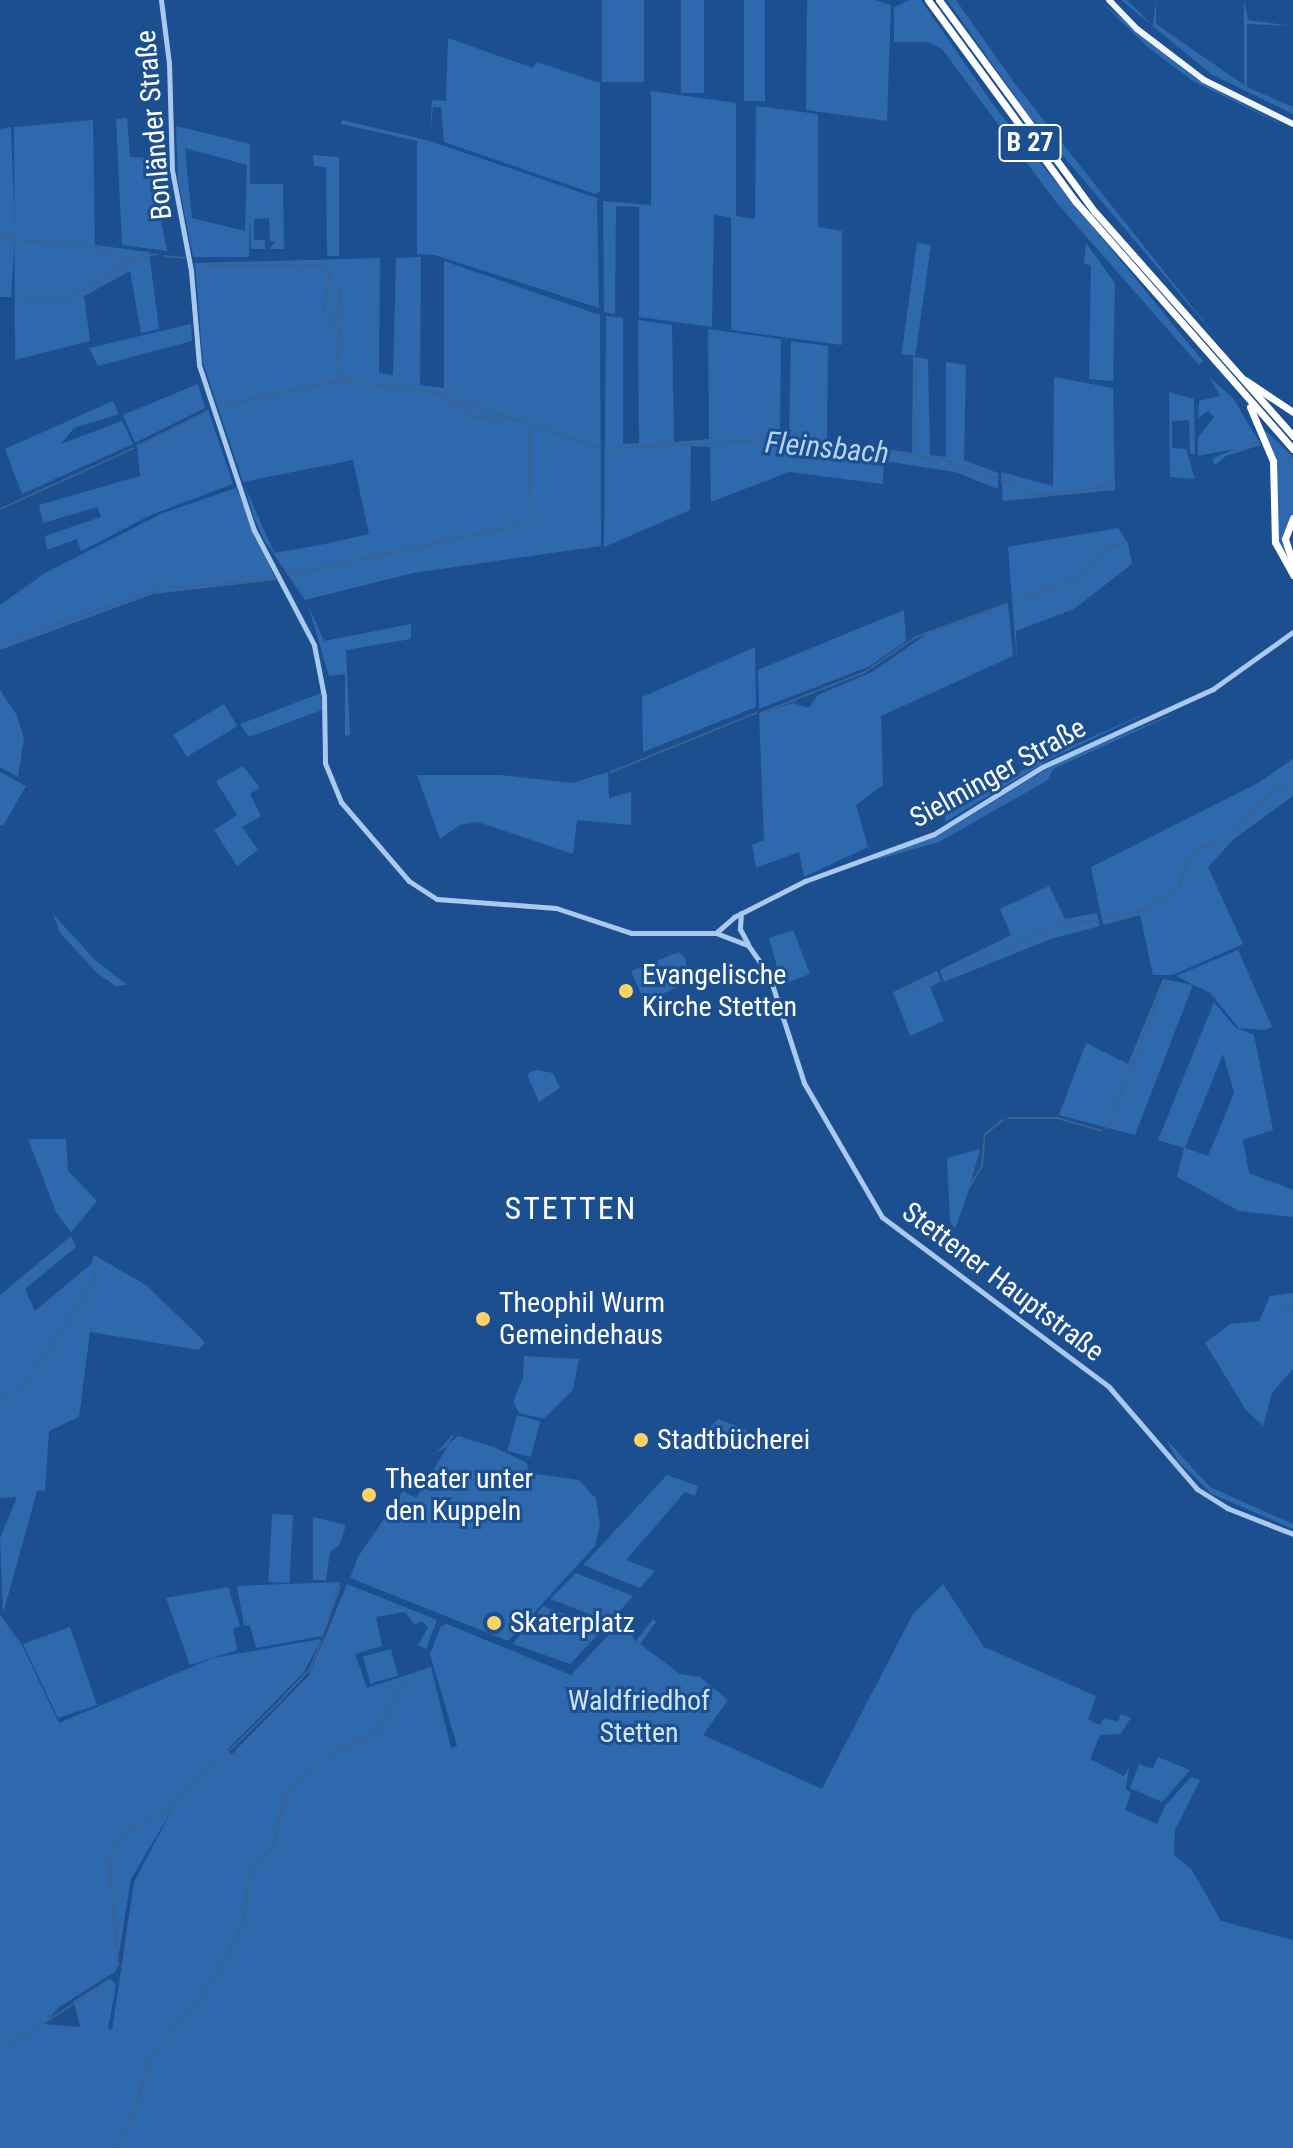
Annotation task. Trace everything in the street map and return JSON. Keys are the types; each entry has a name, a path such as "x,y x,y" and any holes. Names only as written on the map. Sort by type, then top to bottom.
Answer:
{"highway":[{"name":"B 27","path":"928,0 1067,191 1293,449"},
{"name":"B 27","path":"939,0 1061,169 1293,436"},
{"path":"1236,374 1293,412"},
{"path":"1248,401 1271,454 1273,533 1293,575"},
{"path":"1293,518 1285,539 1293,564"}],"main road":[{"path":"1109,0 1137,29 1204,80 1293,124"}],"street":[{"name":"Bonländer Straße","path":"161,0 169,63 173,176 194,293 196,347 207,395 254,530 300,611 319,662 325,763 333,789 418,889 445,900 556,908 642,935 716,933"},
{"name":"Sielminger Straße","path":"716,933 741,913 858,858 934,834 1042,767 1213,689 1293,632"},
{"path":"741,913 740,929 748,945"},
{"path":"716,933 748,945"},
{"name":"Stettener Hauptstraße","path":"748,945 769,975 804,1083 882,1217 1109,1387 1191,1483 1227,1508 1293,1534"}],"green space":[{"path":"602,0 644,0 644,82 602,82"},
{"path":"681,0 704,0 704,93 681,93"},
{"path":"744,0 765,0 765,101 744,101"},
{"path":"807,0 874,0 891,5 887,121 806,110"},
{"path":"910,0 921,0 997,110 1203,361 1199,365 1056,202 942,49 929,42 894,42 894,7"},
{"path":"947,0 956,0 1015,84 1217,338 1027,113"},
{"path":"1099,0 1195,78 1293,130 1193,81 1150,49"},
{"path":"1121,0 1127,0 1153,26 1156,0 1156,24 1244,85 1244,0 1248,20 1293,26 1247,24 1247,87 1293,107 1293,114 1211,74"},
{"path":"448,38 533,68 537,62 600,83 600,192 595,194 444,142 441,107 433,107 430,136 432,100 446,101"},
{"path":"651,91 736,103 736,216 755,219 756,106 818,114 818,227 842,231 842,345 731,330 731,218 714,214 712,327 639,317 639,207 616,206 615,314 604,312 603,201 651,205"},
{"path":"127,118 130,157 149,158 167,251 122,245 116,119"},
{"path":"93,120 95,245 149,252 159,329 141,333 130,271 84,296 90,341 15,360 14,127"},
{"path":"342,120 430,141 597,198 599,308 435,255 417,254 417,141 341,124"},
{"path":"176,126 250,144 250,184 283,184 284,249 270,249 275,242 270,241 269,218 254,219 254,240 265,240 265,249 251,249 250,214 249,257 193,257 178,180","holes":["185,148 247,165 245,231 192,218"]},
{"path":"11,127 15,235 11,297 0,297 0,129"},
{"path":"313,155 339,157 339,256 327,256 326,167 314,166"},
{"path":"917,243 931,245 915,356 901,354"},
{"path":"1086,243 1115,283 1113,381 1089,379 1091,265 1084,264"},
{"path":"421,257 420,385 444,388 444,261 600,315 601,546 413,573 305,600 264,540 244,484 274,553 325,544 369,534 353,460 243,482 203,363 195,263 380,258 379,373 393,375 396,258"},
{"path":"606,316 623,318 623,444 639,443 638,320 672,325 674,442 709,439 708,329 781,339 780,434 789,434 791,341 828,346 827,440 912,453 913,357 928,359 930,455 946,457 946,362 966,365 964,460 998,473 998,489 955,472 884,461 883,484 789,472 711,502 710,447 691,446 690,510 604,547"},
{"path":"191,324 192,341 98,366 89,348"},
{"path":"1054,377 1113,388 1115,490 1003,501 1001,472 1053,486"},
{"path":"1210,378 1233,398 1261,445 1226,456 1215,465 1212,459 1234,449 1198,456 1198,438 1214,417 1208,411 1198,418 1199,401 1220,396"},
{"path":"198,384 205,408 135,443 123,415"},
{"path":"1169,392 1194,399 1195,454 1190,454 1189,420 1172,421 1172,448 1186,449 1195,479 1170,477"},
{"path":"113,401 119,414 74,428 61,444 122,421 133,444 22,494 5,449"},
{"path":"208,410 233,484 151,515 81,551 77,539 47,550 45,536 101,517 97,507 43,523 39,505 140,476 137,445"},
{"path":"1263,428 1293,457 1293,513 1282,540 1293,571 1277,542 1272,451"},
{"path":"236,488 276,580 153,594 0,650 0,605 45,573 163,513"},
{"path":"1118,528 1128,543 1132,564 1074,609 1016,631 1017,662 1008,547"},
{"path":"1008,604 1013,656 881,716 883,785 856,805 868,847 804,877 799,852 756,868 752,845 764,840 759,714 793,703 809,708 818,695 872,672 927,634"},
{"path":"308,605 324,641 411,624 411,639 346,650 350,735 345,736 345,674 329,676"},
{"path":"904,610 906,641 868,667 759,709 758,670"},
{"path":"755,647 756,707 643,752 642,697"},
{"path":"0,690 16,714 24,738 18,777 0,767"},
{"path":"321,693 322,710 249,737 240,724"},
{"path":"224,704 237,726 187,757 173,734"},
{"path":"1162,706 1050,759 945,822 945,815 1042,759"},
{"path":"1181,711 1053,769 1048,780 939,842 876,860 874,855 950,828 1063,759"},
{"path":"1293,759 1293,796 1234,839 1208,867 1243,944 1173,975 1153,975 1140,915 1103,925 1091,867 1258,783"},
{"path":"243,766 260,788 250,794 261,816 242,827 258,850 237,866 214,830 237,815 216,781"},
{"path":"0,772 26,786 3,826 0,825"},
{"path":"608,772 609,798 631,792 631,825 577,820 573,854 478,822 460,825 440,839 417,775 501,775 572,783"},
{"path":"1049,886 1065,919 1097,913 1100,926 1051,939 944,982 940,970 1011,935 1000,909"},
{"path":"52,913 94,959 127,985 116,986 98,974 61,934"},
{"path":"793,930 810,974 782,985 769,938"},
{"path":"1238,950 1272,1027 1264,1030 1239,1028 1210,993 1176,976"},
{"path":"679,952 685,958 689,981 645,1003 631,971"},
{"path":"937,971 941,981 930,987 944,1021 910,1036 893,992"},
{"path":"1163,979 1193,985 1135,1135 1059,1115 1086,1043 1128,1064"},
{"path":"1214,1002 1235,1027 1254,1035 1273,1130 1243,1140 1249,1173 1293,1190 1293,1217 1239,1211 1177,1177 1184,1148 1158,1140","holes":["1223,1054 1234,1093 1208,1156 1185,1148"]},
{"path":"536,1070 553,1073 560,1088 539,1102 527,1074"},
{"path":"28,1139 66,1139 68,1171 97,1201 71,1232 56,1212"},
{"path":"980,1149 955,1229 950,1221 947,1158"},
{"path":"71,1236 76,1247 25,1289 35,1311 91,1264 94,1255 146,1285 205,1342 199,1350 90,1332 79,1417 49,1431 45,1490 37,1491 3,1614 0,1538 17,1497 0,1498 0,1295"},
{"path":"1293,1293 1293,1369 1272,1393 1263,1426 1246,1410 1205,1343 1230,1324 1259,1321 1270,1296"},
{"path":"524,1356 579,1359 573,1390 544,1419 519,1413 513,1402 523,1378"},
{"path":"517,1415 540,1421 531,1457 507,1451"},
{"path":"718,1419 747,1430 732,1452 699,1440"},
{"path":"456,1431 448,1445 458,1436 494,1447 527,1463 529,1473 579,1480 596,1499 600,1524 595,1546 508,1641 350,1578 358,1557 403,1491 416,1498 448,1446 436,1453"},
{"path":"1166,1439 1210,1487 1293,1524 1293,1529 1212,1494 1178,1461"},
{"path":"667,1475 698,1486 695,1496 685,1492 626,1560 655,1571 640,1588 583,1565"},
{"path":"272,1514 293,1515 289,1583 268,1582"},
{"path":"313,1517 346,1525 340,1544 330,1552 326,1580 313,1580"},
{"path":"576,1573 633,1596 610,1622 550,1599"},
{"path":"340,1582 322,1636 256,1648 250,1625 244,1626 237,1586"},
{"name":"Waldfriedhof Stetten","path":"347,1584 437,1620 426,1649 418,1645 428,1628 422,1621 415,1625 405,1612 376,1617 382,1646 355,1654 367,1688 431,1667 451,1748 457,1746 430,1654 441,1626 447,1624 571,1675 614,1629 630,1630 635,1642 653,1619 656,1622 640,1644 680,1674 700,1677 728,1700 703,1735 822,1789 913,1614 943,1584 984,1647 1096,1696 1088,1719 1095,1723 1100,1725 1104,1718 1118,1722 1121,1714 1131,1718 1120,1734 1100,1735 1090,1759 1124,1776 1129,1767 1126,1789 1131,1793 1125,1810 1157,1824 1165,1806 1191,1777 1200,1780 1175,1830 1174,1855 1192,1870 1221,1921 1293,1940 1293,2148 0,2148 0,1615 22,1645 59,1723 213,1658 321,1639 304,1672 228,1749 231,1755 309,1675","holes":["173,1808 134,1882 112,2030 108,2029 116,1985 110,1978 74,2001 80,2027 44,2024 58,2008 116,1971 131,1879"]},
{"path":"228,1587 240,1626 233,1629 237,1650 190,1665 166,1598"},
{"path":"543,1606 604,1628 570,1664 513,1644"},
{"path":"70,1627 97,1705 58,1718 23,1644"},
{"path":"391,1649 398,1676 370,1684 363,1657"},
{"path":"1158,1757 1190,1770 1162,1802 1130,1788 1139,1764 1153,1769"}],"waterway":[{"path":"0,237 14,238"},
{"path":"19,240 94,246 122,259 157,254"},
{"path":"164,256 185,258"},
{"path":"23,298 68,298 135,260"},
{"path":"205,265 324,266 330,275 324,309 340,332 336,367 350,382"},
{"path":"338,322 340,289"},
{"path":"915,454 916,360"},
{"name":"Fleinsbach","path":"219,406 330,383 370,384 439,393 472,417 518,420 600,448"},
{"path":"453,398 511,418"},
{"name":"Fleinsbach","path":"138,446 208,411"},
{"path":"528,524 530,432"},
{"name":"Fleinsbach","path":"605,449 786,439 948,461 998,479"},
{"name":"Fleinsbach","path":"1238,451 1259,441"},
{"name":"Fleinsbach","path":"0,509 134,448"},
{"name":"Fleinsbach","path":"1001,480 1039,496 1115,485"},
{"path":"288,575 523,524"},
{"path":"1016,601 1077,577 1111,547 1125,543"},
{"path":"166,588 276,579"},
{"path":"8,641 160,589"},
{"path":"761,713 865,672 916,637 1006,604"},
{"path":"611,772 756,713"},
{"path":"1102,919 1140,911 1178,891 1185,867 1200,848 1217,842 1276,789 1293,783"},
{"path":"942,974 1065,923 1098,920"},
{"path":"894,995 938,976"},
{"path":"1107,1128 1166,980"},
{"path":"1008,1118 1057,1118 1102,1131"},
{"path":"970,1186 982,1166 985,1134 1003,1120"},
{"path":"0,1401 24,1382 49,1349 94,1281 97,1259"},
{"path":"1280,1308 1293,1306"},
{"path":"322,1637 340,1586"},
{"path":"118,1966 109,1857 123,1833 170,1809 310,1669 321,1642"},
{"path":"328,1760 343,1747 376,1734 403,1680"},
{"path":"161,2044 208,1987 230,1951 244,1919 248,1881 254,1865 273,1847 286,1791 317,1767"},
{"path":"7,2047 110,1980"},
{"path":"117,2148 137,2106 148,2060 159,2047"}],"place":[{"name":"Evangelische Kirche Stetten","path":"626,991"},
{"name":"Theophil Wurm Gemeindehaus","path":"483,1319"},
{"name":"Stadtbücherei","path":"641,1440"},
{"name":"Theater unter den Kuppeln","path":"369,1495"},
{"name":"Skaterplatz","path":"494,1623"}],"district":[{"name":"STETTEN","path":"571,1208"}]}
